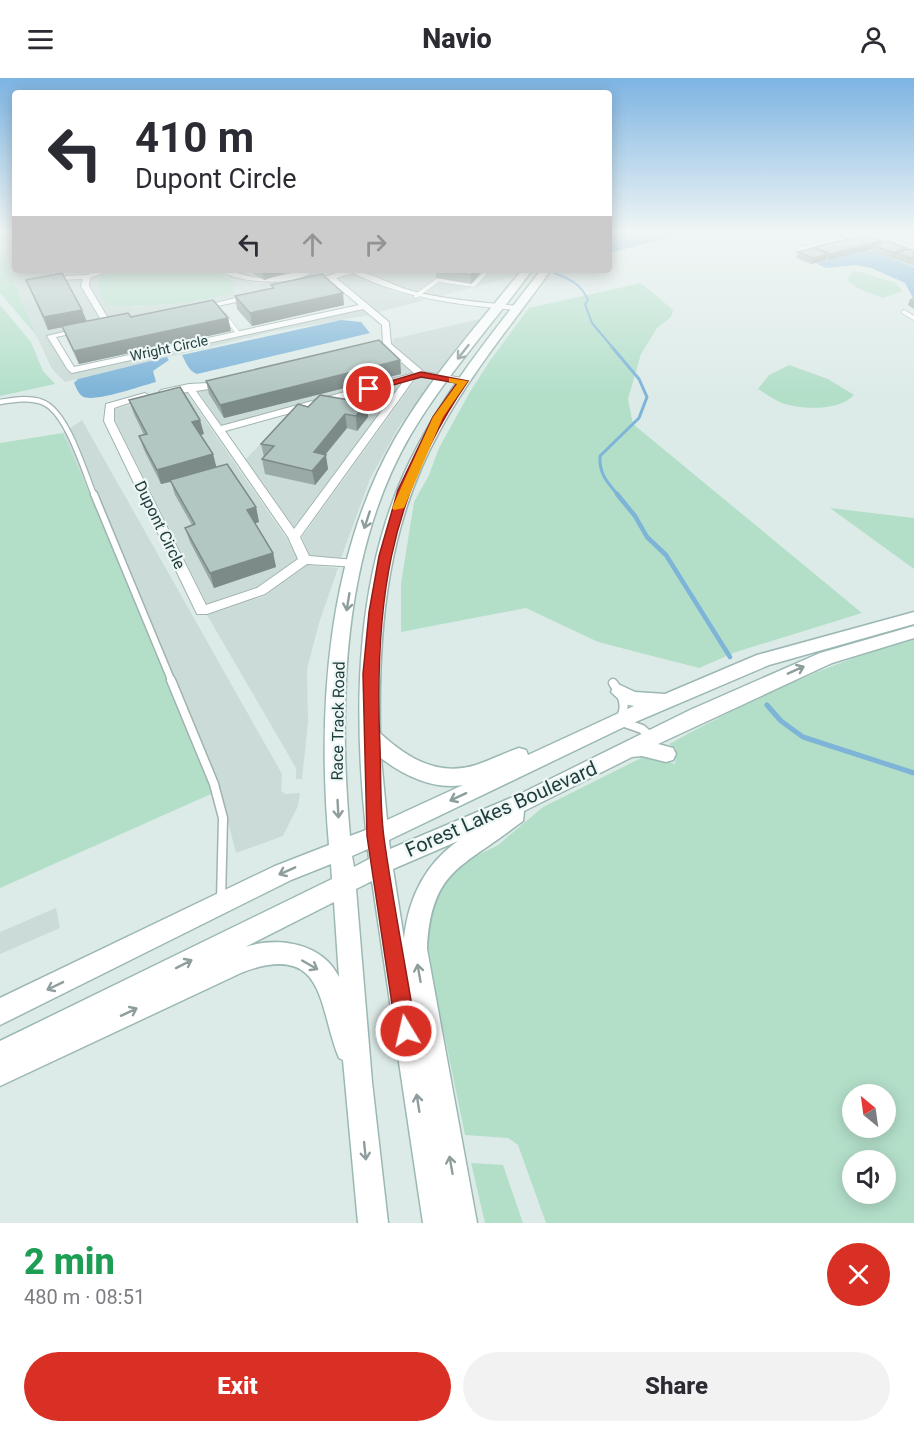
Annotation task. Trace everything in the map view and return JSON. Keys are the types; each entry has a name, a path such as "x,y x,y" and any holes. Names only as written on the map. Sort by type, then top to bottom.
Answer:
{"main road":[{"name":"Race Track Road","path":"373,1223 358,1082 340,848 336,739 339,662 355,564 374,500 390,462 412,422 442,379 514,286"},
{"name":"Race Track Road","path":"438,1223 376,836 370,737 370,674 375,612 393,524 403,490 438,417 533,286"},
{"name":"Forest Lakes Boulevard","path":"0,1012 340,848 376,836 672,698 779,655 914,618"},
{"path":"663,748 812,663 914,632"},
{"path":"663,748 665,719 754,676 779,655"},
{"path":"617,688 632,699 643,701 672,698"},
{"path":"370,737 410,768 425,774 460,777 471,775 574,732 619,721"},
{"name":"Forest Lakes Boulevard","path":"0,1055 381,864 528,800 626,752 642,748 663,748"},
{"path":"462,1223 415,949 417,921 421,904 446,864 512,817 528,800"},
{"path":"0,1072 75,1035 241,961 274,954 288,955 311,963 326,980 332,991 358,1082"}],"street":[{"path":"85,286 103,316 111,322"},
{"path":"342,286 386,324 387,345 416,376"},
{"path":"387,286 416,296 517,308"},
{"name":"Wright Circle","path":"183,312 262,294"},
{"name":"Wright Circle","path":"91,327 51,336 72,370 364,306"},
{"path":"101,325 121,322"},
{"path":"353,353 387,345"},
{"path":"294,537 416,376"},
{"path":"219,430 416,376 463,381"},
{"name":"Dupont Circle","path":"233,382 189,387 109,406 109,421 202,611 261,591 305,560"},
{"path":"189,387 294,537 305,560 355,564"}],"lane":[{"path":"416,296 429,286"},
{"path":"215,304 238,333"},
{"path":"904,312 914,318"},
{"path":"0,402 31,400 51,405 60,415 76,451 215,789 223,818 221,904"},
{"path":"617,688 625,707 619,721 642,729 663,748"}],"shaded area":[{"path":"16,286 80,286 98,317 104,322 47,336 67,371 73,372 362,308 370,315 276,331 65,382 52,369"},
{"path":"90,286 109,286 135,307 213,298 227,286 279,286 150,317 114,320 107,315"},
{"path":"347,286 381,286 426,300 378,312"},
{"path":"393,286 476,286 437,297 412,293"},
{"path":"480,319 436,375 425,373 392,344 393,339"},
{"path":"385,348 414,373 222,426 197,389"},
{"path":"416,379 432,381 398,428 370,479 341,558 310,556 302,537"},
{"path":"401,384 294,527 246,459 288,415"},
{"path":"185,391 287,539 297,559 257,587 207,604 115,420 115,409"},
{"path":"82,420 282,774 281,791 285,794 300,793 298,806 283,836 236,853 220,790 63,433"},
{"path":"307,565 338,568 319,623 307,669 308,722 302,779 296,779 296,768 207,615 264,596"},
{"path":"56,908 60,928 0,954 0,932"}],"green space":[{"path":"0,286 16,286 36,335 0,293"},
{"path":"99,286 233,286 234,293 203,300 139,306 107,305 100,294"},
{"path":"626,286 645,286 673,310 671,317 657,328 641,354 628,399 633,424 862,613 736,652 699,668 598,642 526,608 401,632 401,584 414,502 429,475 439,448 470,392 529,308"},
{"path":"856,286 899,286 902,291 883,298"},
{"path":"0,305 31,342 43,371 55,384 0,396"},
{"path":"789,365 828,379 854,395 839,404 810,408 782,403 758,389 769,375"},
{"path":"63,433 220,790 0,888 0,443"},
{"path":"830,508 914,518 914,569"},
{"path":"914,639 914,1223 546,1223 518,1145 508,1138 465,1135 426,945 433,905 444,884 462,863 498,845 543,807 645,756 675,764 676,749 669,744 788,684 851,659"},
{"path":"471,1163 503,1165 523,1223 485,1223"}],"water":[{"path":"907,286 914,286 914,300"},
{"path":"341,320 361,322 370,333 197,374 189,368 182,355"},
{"path":"167,357 169,360 153,371 156,382 118,393 88,398 81,395 74,383 78,379"}],"building":[{"path":"29,286 69,286 82,310 44,317"},
{"path":"272,286 336,286 343,293 250,313 235,296 274,288"},
{"path":"213,300 228,318 74,351 62,326 128,313 131,317"},
{"path":"379,340 400,360 220,405 206,381"},
{"path":"180,387 200,420 192,422 213,454 157,470 139,436 147,434 129,400"},
{"path":"320,395 367,403 356,416 345,414 314,452 326,455 312,471 262,459 274,446 261,444 298,404 308,407"},
{"path":"227,464 256,507 247,510 273,553 210,573 185,528 195,524 170,480"}],"waterway":[{"path":"578,286 588,300 585,304 592,323 613,348"},
{"path":"612,347 639,379 647,397 639,418 600,456 602,473 618,495"},
{"path":"617,494 635,516 647,537 666,555 730,657"},
{"path":"767,705 781,721 803,737 914,773"}],"slow traffic":[{"path":"398,508 403,490 438,417 463,381 453,380"}],"route":[{"path":"369,389 421,374 427,377 463,381 438,417 403,490 385,556 375,612 370,674 373,802 388,922 406,1031"}]}
